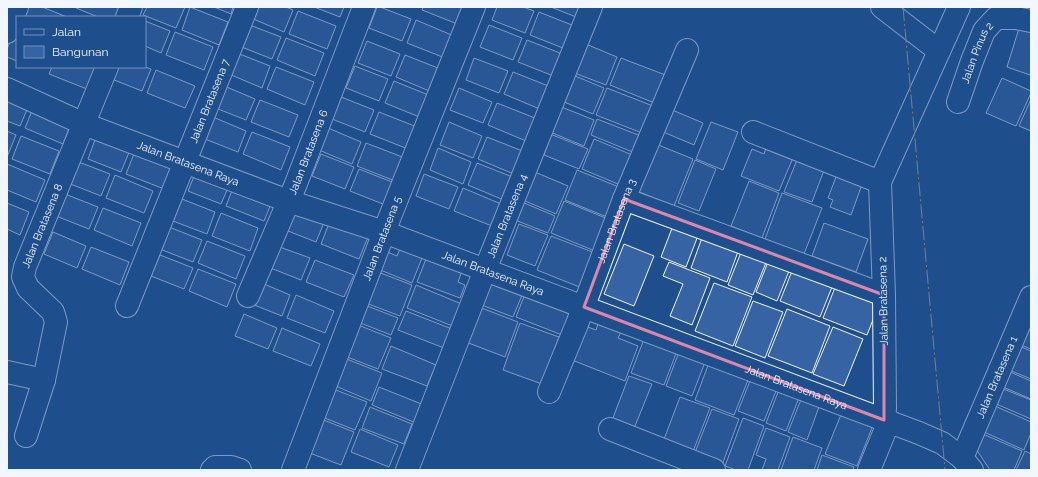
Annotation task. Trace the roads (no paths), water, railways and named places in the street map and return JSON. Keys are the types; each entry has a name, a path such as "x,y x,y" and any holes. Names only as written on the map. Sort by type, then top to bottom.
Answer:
{"street":[{"path":"7,32 17,7"},
{"name":"Jalan Bratasena 7","path":"127,306 247,7"},
{"name":"Jalan Bratasena 6","path":"248,296 295,186 364,7"},
{"name":"Jalan Bratasena 5","path":"292,470 384,232 474,7"},
{"name":"Jalan Bratasena 4","path":"407,470 485,270 591,7"},
{"path":"882,7 939,51"},
{"path":"753,132 880,182 959,7"},
{"name":"Jalan Pinus 2","path":"958,102 984,31 996,18 1016,18 1031,22"},
{"name":"Jalan Bratasena 3","path":"549,392 584,307 624,199 687,50"},
{"name":"Jalan Bratasena 8","path":"26,436 44,380 56,322 53,312 28,288 23,277 25,267 107,68"},
{"name":"Jalan Bratasena Raya","path":"7,89 84,124 288,201 384,232 886,420 942,443 967,464"},
{"name":"Jalan Bratasena 2","path":"869,470 886,420 880,182"},
{"path":"624,199 884,295"},
{"name":"Jalan Bratasena 1","path":"967,464 1031,297"},
{"path":"7,372 44,380"},
{"path":"610,429 714,470"},
{"path":"212,470 215,467 231,467 240,470"}]}
